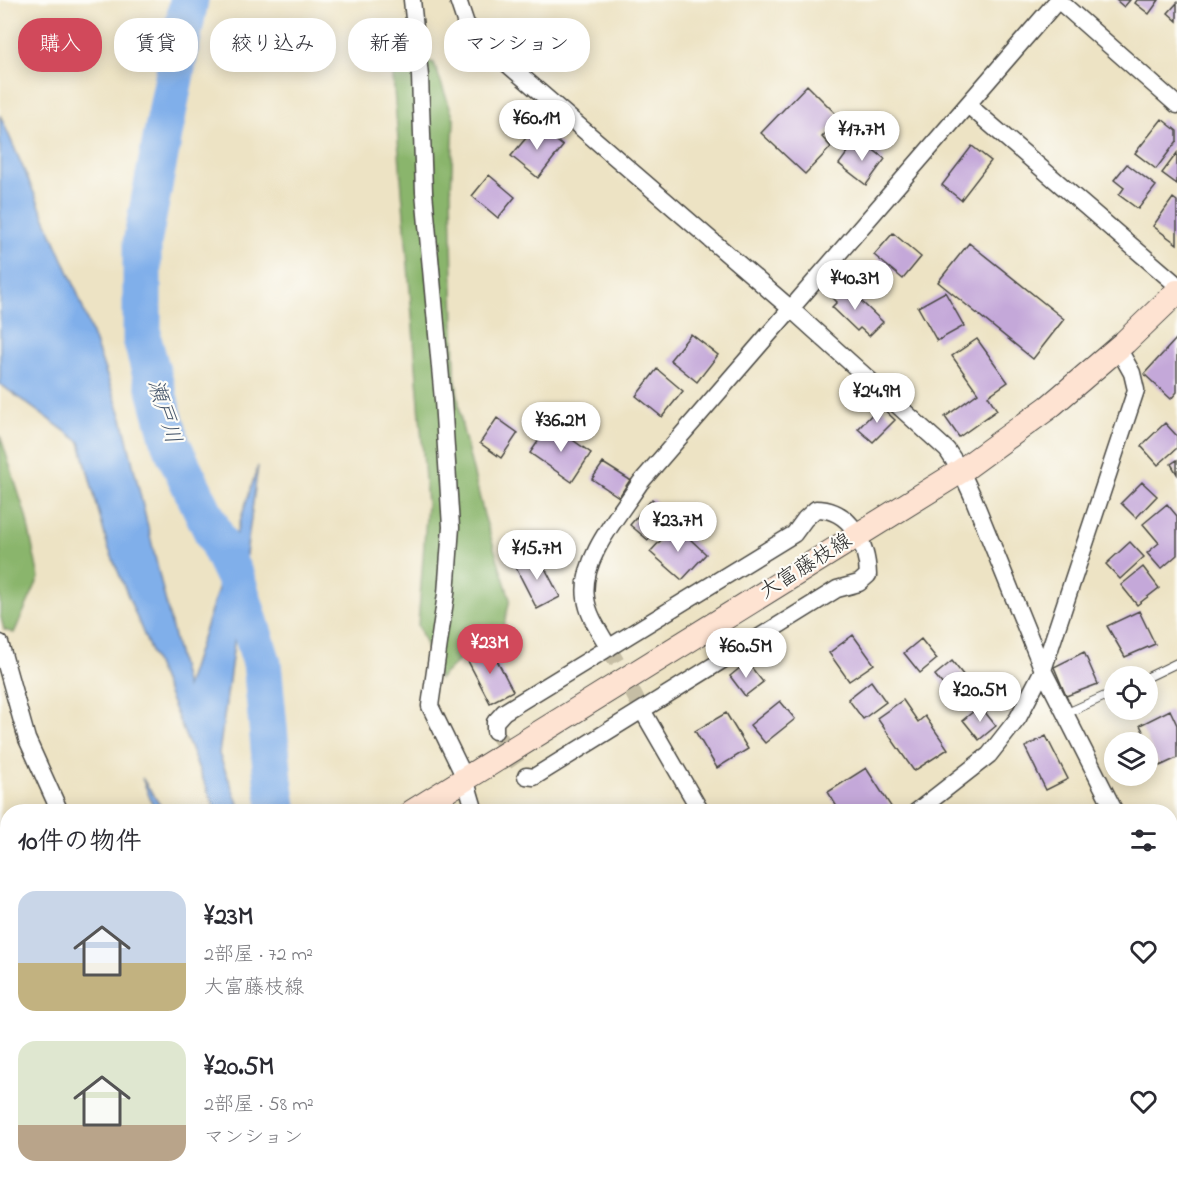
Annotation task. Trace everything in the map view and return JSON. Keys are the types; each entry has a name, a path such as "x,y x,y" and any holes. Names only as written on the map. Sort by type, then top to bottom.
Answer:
{"main road":[{"name":"大富藤枝線","path":"425,804 961,471 1049,407 1118,348 1177,292"}],"street":[{"path":"412,0 420,76 424,192 443,400 451,527 446,594 430,706 458,783 470,804"},
{"path":"458,0 466,24 491,50 790,309 947,450 961,471 972,495 1043,670 1111,804"},
{"path":"609,648 591,618 585,597 586,577 595,552 640,483 1058,0 1177,105"},
{"path":"968,105 1177,285"},
{"path":"925,804 989,755 1018,718 1043,670 1136,390 1132,373 1118,348"},
{"path":"495,731 495,722 504,712 794,534 805,519 816,510 828,509 840,515 859,534 867,562 868,575 859,583 837,589 534,777 526,776"},
{"path":"0,643 27,739 55,804"},
{"path":"642,710 696,804"}],"lane":[{"path":"1158,672 1177,663"},
{"path":"1065,714 1104,696"}],"green space":[{"path":"432,62 454,119 451,192 455,374 462,426 484,515 510,599 503,630 463,656 439,679 418,625 427,504 393,72 432,72"},
{"path":"0,435 26,516 39,578 14,633 4,630 0,614"}],"water":[{"path":"0,115 76,289 122,418 186,687 258,466 219,754 238,804 213,804 108,547 80,442 0,384"},
{"path":"142,778 159,804 152,804"}],"building":[{"path":"1116,0 1130,0 1124,7"},
{"path":"1137,0 1159,0 1149,14 1135,3"},
{"path":"1177,3 1177,21 1168,13"},
{"path":"807,85 840,118 822,137 831,147 805,174 761,133"},
{"path":"1162,119 1177,131 1177,141 1156,169 1135,153"},
{"path":"537,125 563,146 538,178 511,156"},
{"path":"858,138 885,159 866,185 839,164"},
{"path":"972,146 991,161 961,200 942,185"},
{"path":"1177,153 1177,184 1162,173"},
{"path":"1127,164 1156,186 1138,209 1119,195 1124,188 1114,180"},
{"path":"489,175 515,197 498,218 472,196"},
{"path":"1173,198 1177,201 1177,244 1153,226"},
{"path":"893,233 921,257 903,279 874,255"},
{"path":"969,243 1064,319 1033,359 938,282"},
{"path":"842,283 883,322 869,336 860,328 857,331 832,307 837,302 830,295"},
{"path":"945,292 964,326 937,341 918,307"},
{"path":"691,334 718,355 697,382 670,360"},
{"path":"1177,338 1177,392 1171,399 1144,374"},
{"path":"977,339 1008,382 988,396 997,410 959,437 945,417 978,393 952,356"},
{"path":"657,369 683,391 662,417 636,396"},
{"path":"880,406 895,420 873,442 858,429"},
{"path":"497,418 518,433 501,458 480,443"},
{"path":"1165,423 1177,436 1177,448 1158,465 1141,446"},
{"path":"550,424 591,453 572,482 530,453"},
{"path":"1177,460 1177,474 1171,464"},
{"path":"603,463 630,480 619,497 592,479"},
{"path":"1142,482 1157,496 1136,518 1121,503"},
{"path":"652,499 670,514 648,540 630,525"},
{"path":"1167,504 1177,516 1177,555 1161,569 1147,553 1159,543 1143,524"},
{"path":"675,525 706,554 682,580 650,552"},
{"path":"1130,542 1144,557 1120,579 1106,564"},
{"path":"537,553 560,597 537,609 514,564"},
{"path":"1143,567 1159,588 1137,605 1121,585"},
{"path":"1139,611 1155,644 1125,657 1107,626"},
{"path":"853,635 874,664 849,681 829,653"},
{"path":"921,639 937,659 920,673 904,653"},
{"path":"490,647 513,691 490,703 467,659"},
{"path":"1084,652 1098,684 1066,696 1054,667"},
{"path":"952,661 968,681 951,695 935,675"},
{"path":"747,662 763,682 745,696 730,676"},
{"path":"871,681 886,702 863,719 848,699"},
{"path":"903,700 918,722 925,716 948,749 914,771 877,718"},
{"path":"780,701 795,719 765,743 750,725"},
{"path":"980,706 996,726 979,740 963,720"},
{"path":"1170,710 1177,725 1177,758 1160,766 1158,732 1143,732 1140,725 1150,720 1158,720 1158,716"},
{"path":"726,713 748,749 717,768 695,731"},
{"path":"1046,736 1068,779 1046,790 1025,747"},
{"path":"866,768 889,804 835,804 828,792"}],"waterway":[{"name":"瀬戸川","path":"189,0 142,243 142,339 171,444 236,580 262,663 277,804"}],"tunnel":[{"path":"609,648 642,710"},
{"path":"495,731 526,776"}]}
